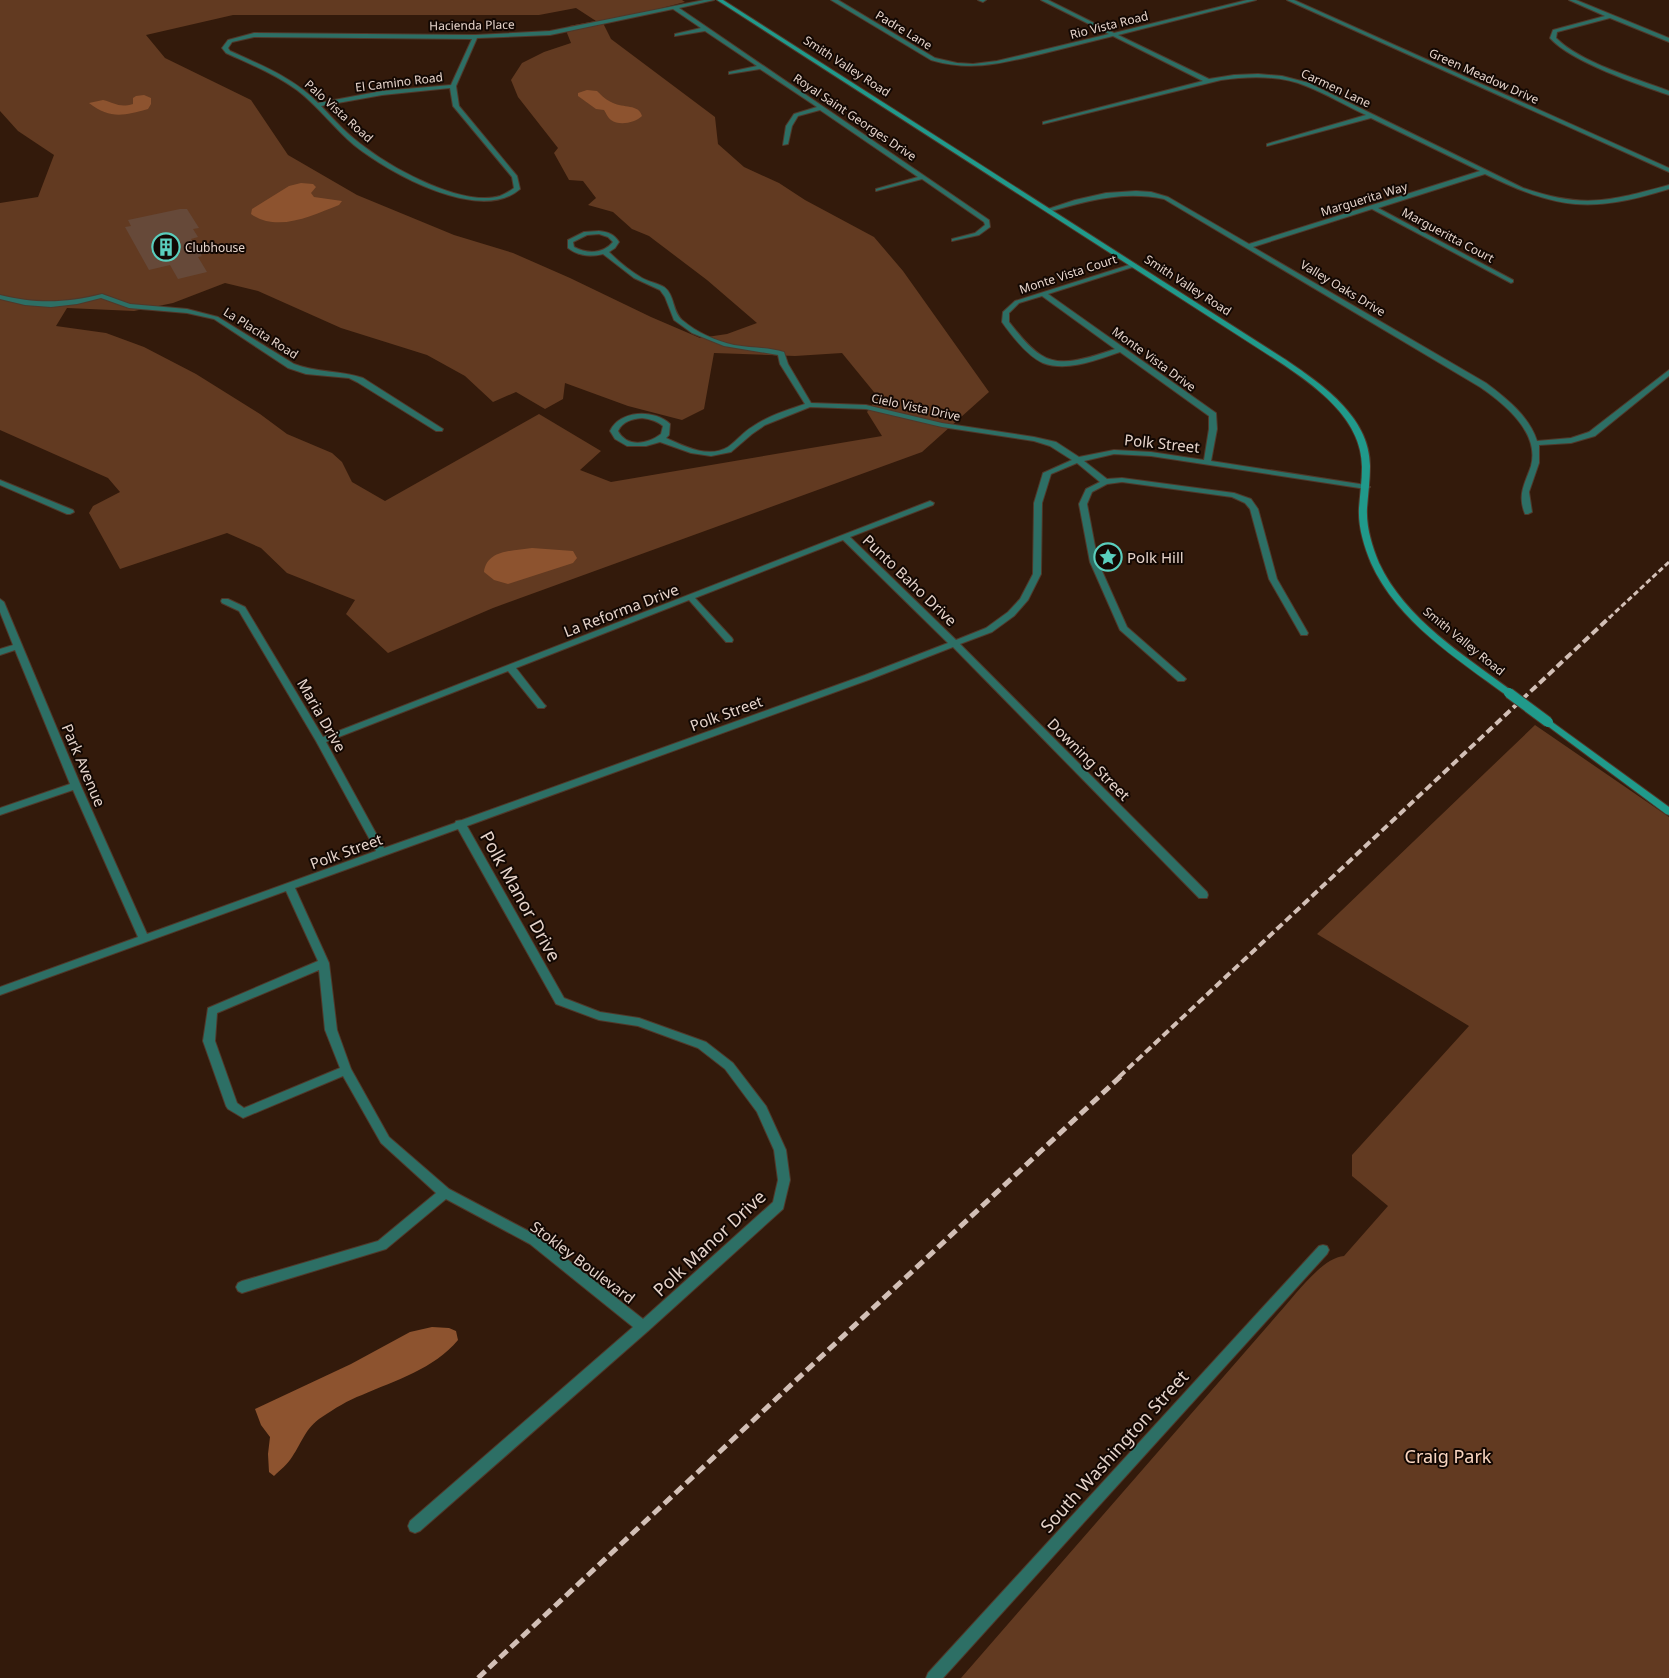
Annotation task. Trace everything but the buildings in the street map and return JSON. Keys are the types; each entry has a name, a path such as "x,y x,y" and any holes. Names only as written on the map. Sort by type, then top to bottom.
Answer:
{"main road":[{"name":"Smith Valley Road","path":"720,0 1284,362 1335,402 1350,420 1361,440 1366,462 1364,525 1375,560 1383,578 1411,614 1433,635 1669,812"}],"street":[{"name":"Hacienda Place","path":"230,41 254,35 475,37 550,33 711,0"},
{"name":"Padre Lane","path":"834,0 934,59 946,63 969,65"},
{"path":"1044,0 1208,81"},
{"name":"Rio Vista Road","path":"969,65 997,63 1253,0"},
{"name":"Green Meadow Drive","path":"1290,0 1669,170"},
{"path":"1572,0 1669,40"},
{"name":"Royal Saint Georges Drive","path":"675,8 987,221 988,226 984,230 954,240"},
{"path":"1610,16 1555,31 1553,38 1556,44 1563,48 1669,93"},
{"path":"677,35 706,29"},
{"path":"453,86 475,37"},
{"name":"Palo Vista Road","path":"230,41 225,48 228,52 268,71 299,89 318,105 340,130 373,156 422,182 467,199 485,201 504,197 517,189 515,177 456,106 453,86"},
{"path":"731,73 761,66"},
{"name":"Carmen Lane","path":"1045,124 1233,75 1259,74 1281,77 1307,84 1533,194 1576,204 1597,204 1627,200 1669,187"},
{"name":"El Camino Road","path":"318,105 382,93 453,86"},
{"path":"785,144 789,126 796,115 821,108"},
{"path":"1269,145 1370,116"},
{"name":"Marguerita Way","path":"1249,246 1485,172"},
{"path":"878,190 924,178"},
{"name":"Valley Oaks Drive","path":"1048,210 1118,192 1148,193 1174,202 1483,385 1496,394 1521,419 1533,443 1536,457 1531,479 1525,491 1528,512"},
{"name":"Margueritta Court","path":"1374,208 1511,281"},
{"path":"586,233 607,234 615,239 616,242 610,249 604,251 589,254 576,251 570,245 570,241 586,233"},
{"path":"604,251 624,270 662,289 670,297 673,313 678,320 691,330 720,344 742,348 767,349 781,354 784,364 809,405 758,426 728,450 718,453 707,454 688,451 661,438"},
{"name":"Monte Vista Court","path":"1121,349 1075,363 1039,358 1005,322 1006,312 1017,302 1134,265"},
{"name":"Monte Vista Drive","path":"1043,294 1212,415 1213,429 1207,462"},
{"name":"La Placita Road","path":"0,297 23,303 54,305 81,302 102,296 119,305 207,314 297,368 314,373 340,375 360,380 439,430"},
{"path":"1533,443 1569,442 1580,440 1592,434 1669,372"},
{"name":"Cielo Vista Drive","path":"809,405 866,407 942,425 1034,439 1053,444 1078,460 1105,482"},
{"path":"633,417 657,418 667,426 666,434 661,438 648,444 632,444 620,440 614,431 626,419 633,417"},
{"name":"Polk Street","path":"0,991 849,683 988,630 1011,614 1024,600 1037,574 1038,503 1047,473 1078,460 1114,452 1150,454 1366,487"},
{"path":"1181,679 1122,628 1094,562 1084,504 1090,491 1105,482 1122,480 1214,491 1234,495 1248,501 1254,509 1272,579 1304,633"},
{"path":"0,482 70,512"},
{"name":"La Reforma Drive","path":"321,741 930,504"},
{"name":"Punto Baho Drive","path":"845,537 954,643"},
{"path":"691,598 729,640"},
{"name":"Park Avenue","path":"0,602 76,786 144,938"},
{"name":"Maria Drive","path":"225,602 242,610 321,741 382,853"},
{"name":"Downing Street","path":"954,643 1203,895"},
{"path":"0,652 19,646"},
{"path":"510,667 541,706"},
{"path":"0,812 76,786"},
{"name":"Polk Manor Drive","path":"415,1526 643,1328 779,1205 784,1180 780,1150 762,1109 729,1066 702,1044 639,1022 599,1016 560,1001 460,823"},
{"name":"Stokley Boulevard","path":"289,886 324,963 331,1030 346,1070 385,1140 446,1193 534,1240 643,1328"},
{"path":"324,963 212,1011 209,1041 232,1106 242,1113 346,1070"},
{"path":"242,1287 382,1245 446,1193"},
{"name":"South Washington Street","path":"933,1678 1323,1250"}],"green space":[{"path":"0,0 682,0 685,2 603,23 611,39 715,117 718,144 744,167 779,183 805,200 874,237 903,271 989,392 922,452 493,608 388,653 346,614 355,600 287,573 261,548 227,533 120,569 89,513 93,506 120,492 108,478 0,430 0,203 38,197 54,155 18,131 0,111","holes":["576,8 596,21 569,26 567,33 571,43 544,52 522,63 511,80 518,97 558,148 554,153 569,180 583,181 596,198 588,205 613,212 632,229 649,236 707,280 757,323 727,334 700,338 513,253 454,235 357,195 288,155 251,100 165,58 146,35 233,15 539,15","225,283 258,291 341,328 427,355 465,376 493,402 516,392 545,409 563,399 565,383 628,406 682,420 704,409 714,353 795,356 842,353 878,397 867,412 882,436 611,482 580,470 601,451 539,414 385,501 352,482 342,462 332,453 287,434 260,414 196,374 144,347 106,333 56,326 67,308 134,311 173,303"]},
{"name":"Craig Park","path":"1535,725 1669,817 1669,1678 961,1678 1300,1289 1327,1263 1335,1258 1344,1256 1388,1206 1352,1176 1352,1155 1469,1026 1317,934"}],"shaded area":[{"path":"587,90 597,91 617,105 634,108 642,116 627,123 614,122 604,110 596,109 578,96 578,93"},
{"path":"144,95 151,98 151,104 148,109 131,113 110,114 89,103 103,100 117,105 128,105 133,104 133,98 136,96"},
{"path":"301,183 313,184 316,187 311,193 314,197 342,201 339,205 307,217 284,222 272,222 251,214 252,209 289,186"},
{"path":"532,548 573,551 577,558 573,563 508,584 494,580 484,572 486,564 490,559 502,552"},
{"path":"432,1327 449,1328 456,1331 458,1340 438,1359 414,1373 352,1399 316,1421 308,1430 286,1465 274,1476 269,1472 268,1454 270,1437 261,1425 255,1409 351,1364 410,1332"}],"railway":[{"path":"1609,618 1669,562"},
{"path":"1119,1077 1610,617"},
{"path":"478,1678 1121,1076"}],"place":[{"name":"Clubhouse","path":"166,247"},
{"name":"Polk Hill","path":"1108,557"}]}
